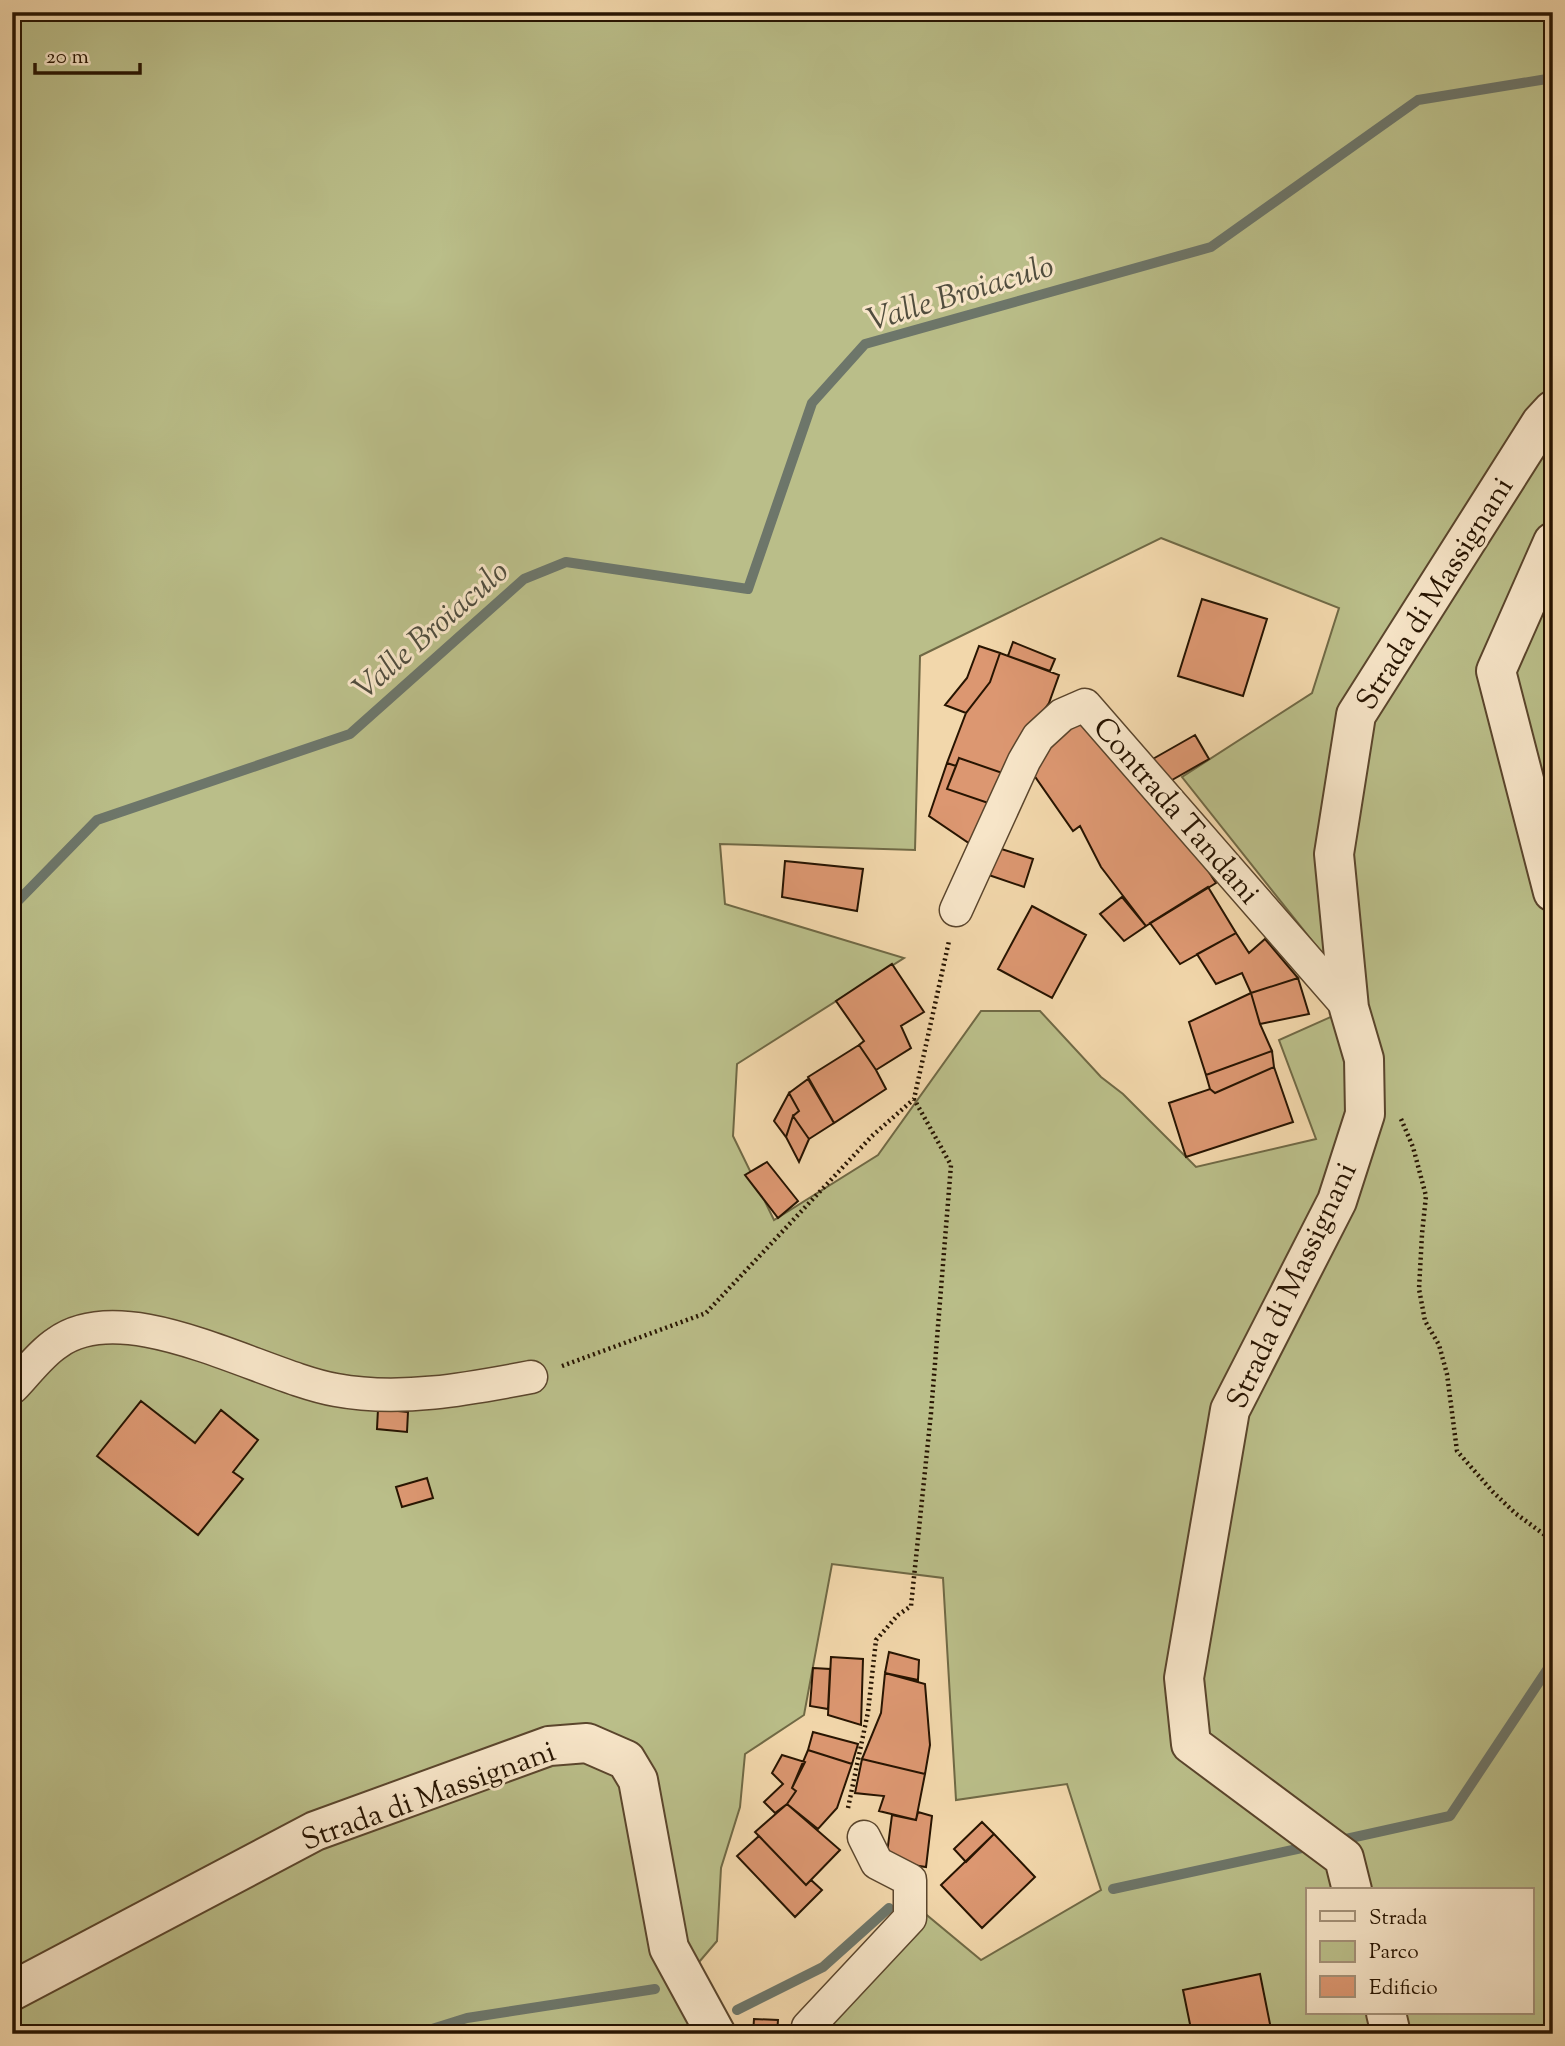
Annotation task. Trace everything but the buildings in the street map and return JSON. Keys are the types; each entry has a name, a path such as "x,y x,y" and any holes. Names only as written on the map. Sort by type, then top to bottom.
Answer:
{"street":[{"name":"Strada di Massignani","path":"1352,1888 1344,1858 1191,1744 1184,1678 1230,1410 1337,1201 1365,1114 1364,1059 1349,1008 1334,854 1356,715 1541,423 1553,410"},
{"path":"1553,542 1496,671 1553,892"},
{"name":"Contrada Tandani","path":"956,910 1024,761 1038,737 1062,715 1084,705 1349,1008"},
{"path":"12,1388 57,1342 92,1327 136,1329 193,1341 291,1377 336,1390 388,1395 472,1388 531,1377"},
{"name":"Strada di Massignani","path":"12,1991 315,1831 549,1746 587,1743 626,1760 638,1780 669,1948 716,2034"},
{"path":"808,2034 808,2026 910,1918 910,1880 877,1863 864,1837"},
{"path":"1386,2014 1391,2034"}],"path":[{"path":"531,1377 705,1313 872,1136 914,1100 956,910"},
{"path":"864,1837 847,1811 868,1712 876,1640 898,1615 911,1606 931,1413 951,1165 914,1100"},
{"path":"1397,1115 1405,1124 1426,1196 1419,1289 1425,1321 1439,1345 1447,1374 1457,1451 1515,1513 1553,1541"}],"green space":[{"path":"12,12 1553,12 1553,2034 806,2034 911,1902 981,1960 1101,1890 1067,1784 956,1800 943,1578 832,1564 804,1715 745,1754 740,1807 721,1868 717,1941 676,1989 717,2034 12,2034","holes":["1161,538 1339,608 1312,693 1182,777 1321,952 1333,1016 1279,1040 1316,1139 1196,1167 1123,1094 1101,1077 1040,1011 981,1011 878,1155 774,1220 733,1136 737,1064 904,958 725,904 720,844 915,850 920,656"]}],"waterway":[{"name":"Valle Broiaculo","path":"12,907 97,820 350,734 524,579 566,562 748,589 812,403 865,344 1211,247 1418,100 1553,78"},
{"path":"1337,1841 1450,1816 1553,1661"},
{"path":"1113,1889 1311,1846"},
{"path":"737,2010 823,1967 889,1908"},
{"path":"416,2034 467,2018 655,1989"}]}
